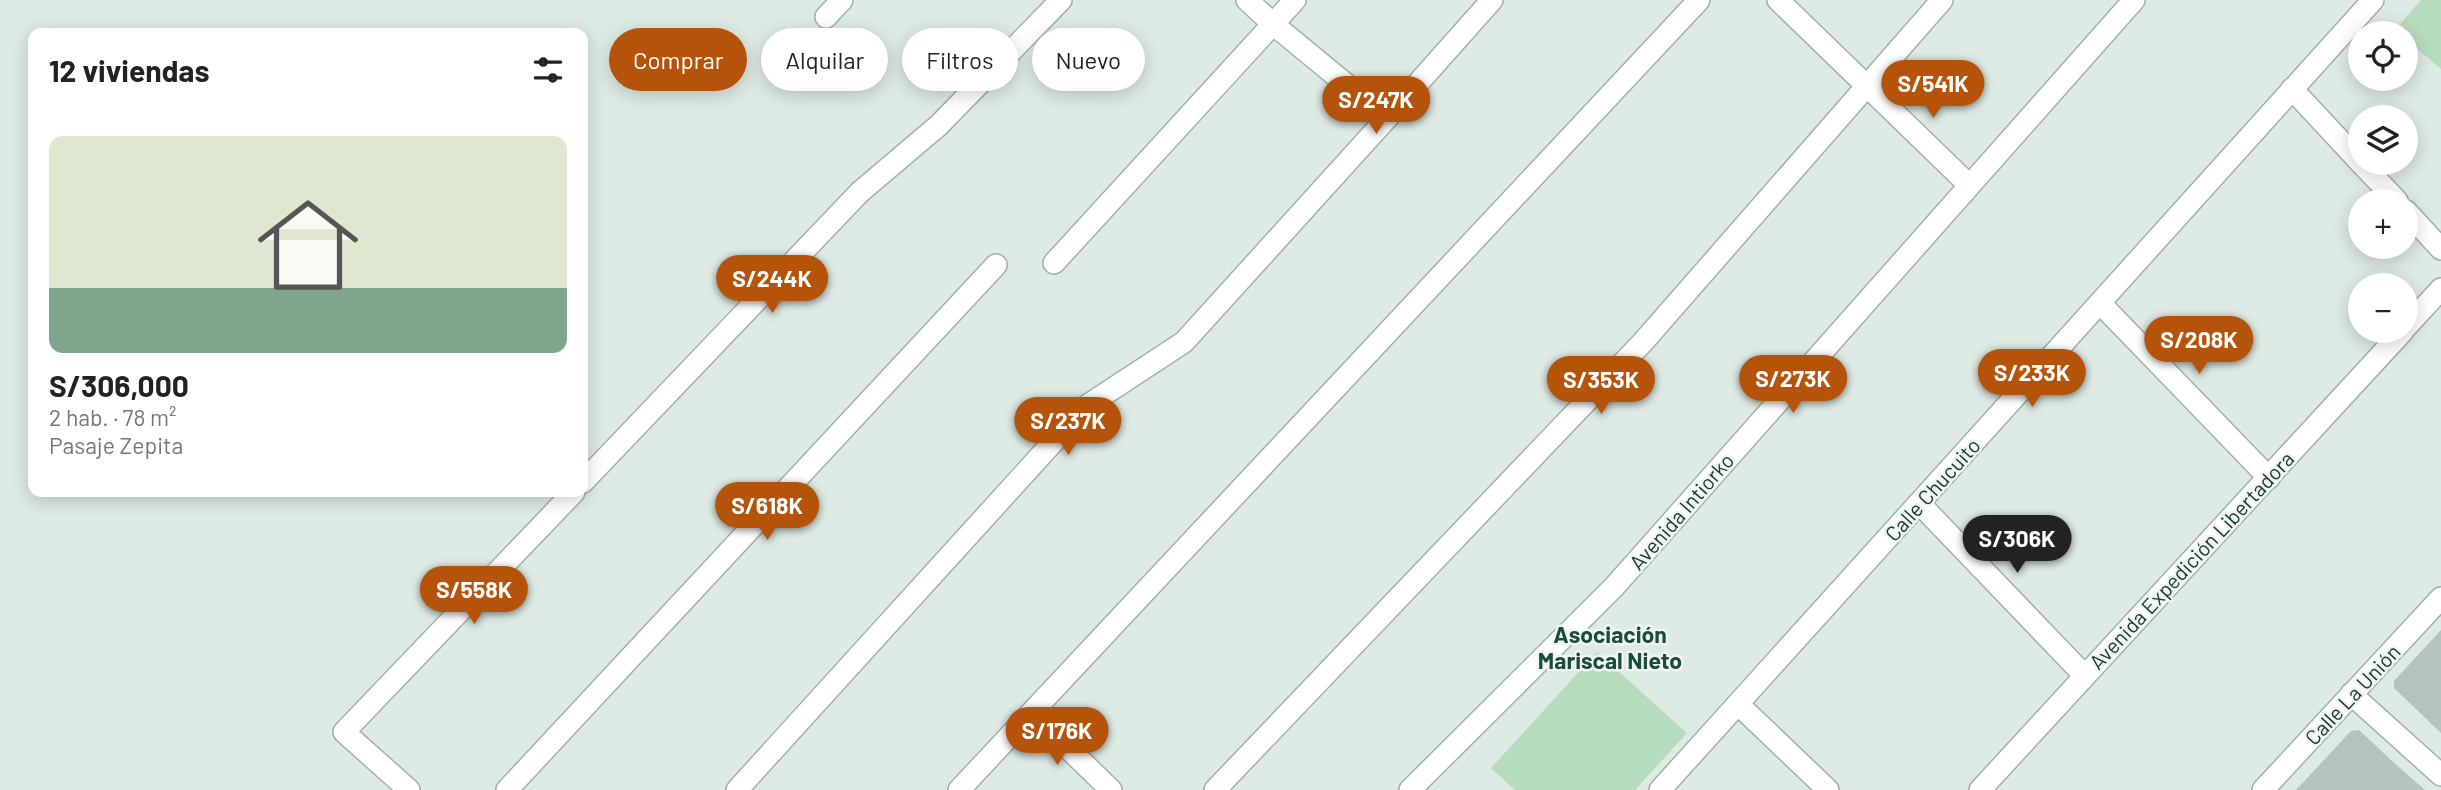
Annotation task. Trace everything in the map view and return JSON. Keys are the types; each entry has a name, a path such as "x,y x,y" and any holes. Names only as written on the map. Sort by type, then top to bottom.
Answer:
{"street":[{"path":"825,18 842,0"},
{"path":"588,477 860,192 939,125 1061,0"},
{"path":"1247,0 1387,118"},
{"path":"1054,263 1295,0"},
{"path":"737,790 1086,407 1184,342 1492,0"},
{"path":"959,790 1699,0"},
{"path":"1778,0 1968,184"},
{"path":"1214,790 1643,342 1942,0"},
{"name":"Avenida Intiorko","path":"1410,790 1614,587 1968,184 2134,0"},
{"name":"Calle Chucuito","path":"1660,790 2373,0"},
{"path":"2292,89 2348,149"},
{"path":"2372,175 2386,189"},
{"path":"2418,224 2441,249"},
{"path":"507,790 996,265"},
{"path":"2418,314 2441,289"},
{"path":"2099,303 2269,478"},
{"name":"Avenida Expedición Libertadora","path":"1980,790 2392,343"},
{"path":"409,790 344,732 569,497"},
{"path":"1919,503 2084,675"},
{"name":"Calle La Unión","path":"2263,790 2441,598"},
{"path":"2351,694 2441,775"},
{"path":"1738,704 1828,790"},
{"path":"1032,713 1111,790"}],"green space":[{"path":"2421,0 2441,0 2441,69 2418,49 2418,21 2403,21"},
{"path":"1597,652 1687,733 1635,790 1515,790 1491,768"}],"building":[{"path":"2441,630 2441,733 2394,688 2394,681"},
{"path":"2359,730 2425,790 2296,790 2351,731"}],"district":[{"name":"Asociación Mariscal Nieto","path":"1610,647"}]}
